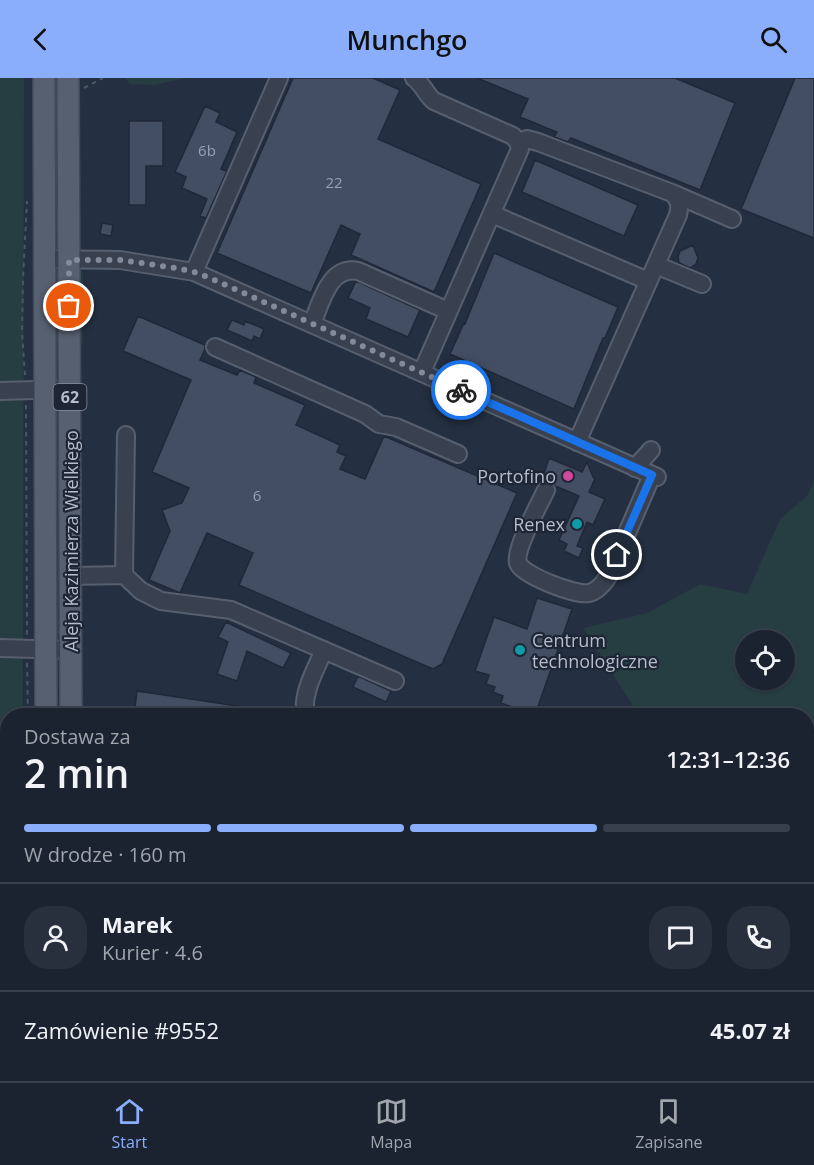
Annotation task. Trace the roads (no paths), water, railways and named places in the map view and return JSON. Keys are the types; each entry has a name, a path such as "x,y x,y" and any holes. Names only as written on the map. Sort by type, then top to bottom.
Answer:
{"main road":[{"name":"Aleja Kazimierza Wielkiego","path":"44,78 46,708"},
{"name":"Aleja Kazimierza Wielkiego","path":"71,708 69,260 76,83"}],"lane":[{"path":"194,272 279,78"},
{"path":"414,78 434,101 513,136 520,149 422,372"},
{"path":"518,142 527,139 538,142 732,219"},
{"path":"577,442 678,215 679,202 672,194"},
{"path":"492,214 648,281"},
{"path":"44,259 120,260 194,272 654,476 609,575 603,584 589,593 578,594 521,569 518,561 519,548 546,490"},
{"path":"656,265 702,284"},
{"path":"312,324 332,280 347,271 358,271 448,311"},
{"path":"215,347 365,414 379,424 396,427 458,454"},
{"path":"0,391 70,389"},
{"path":"124,575 126,435"},
{"path":"635,468 651,450"},
{"path":"71,576 124,575 141,591 161,601 231,610 395,681"},
{"path":"0,648 71,650"},
{"path":"304,708 307,690 324,650"}],"place":[{"name":"Portofino","path":"568,476"},
{"name":"Renex","path":"577,524"},
{"name":"Centrum technologiczne","path":"520,650"}]}
